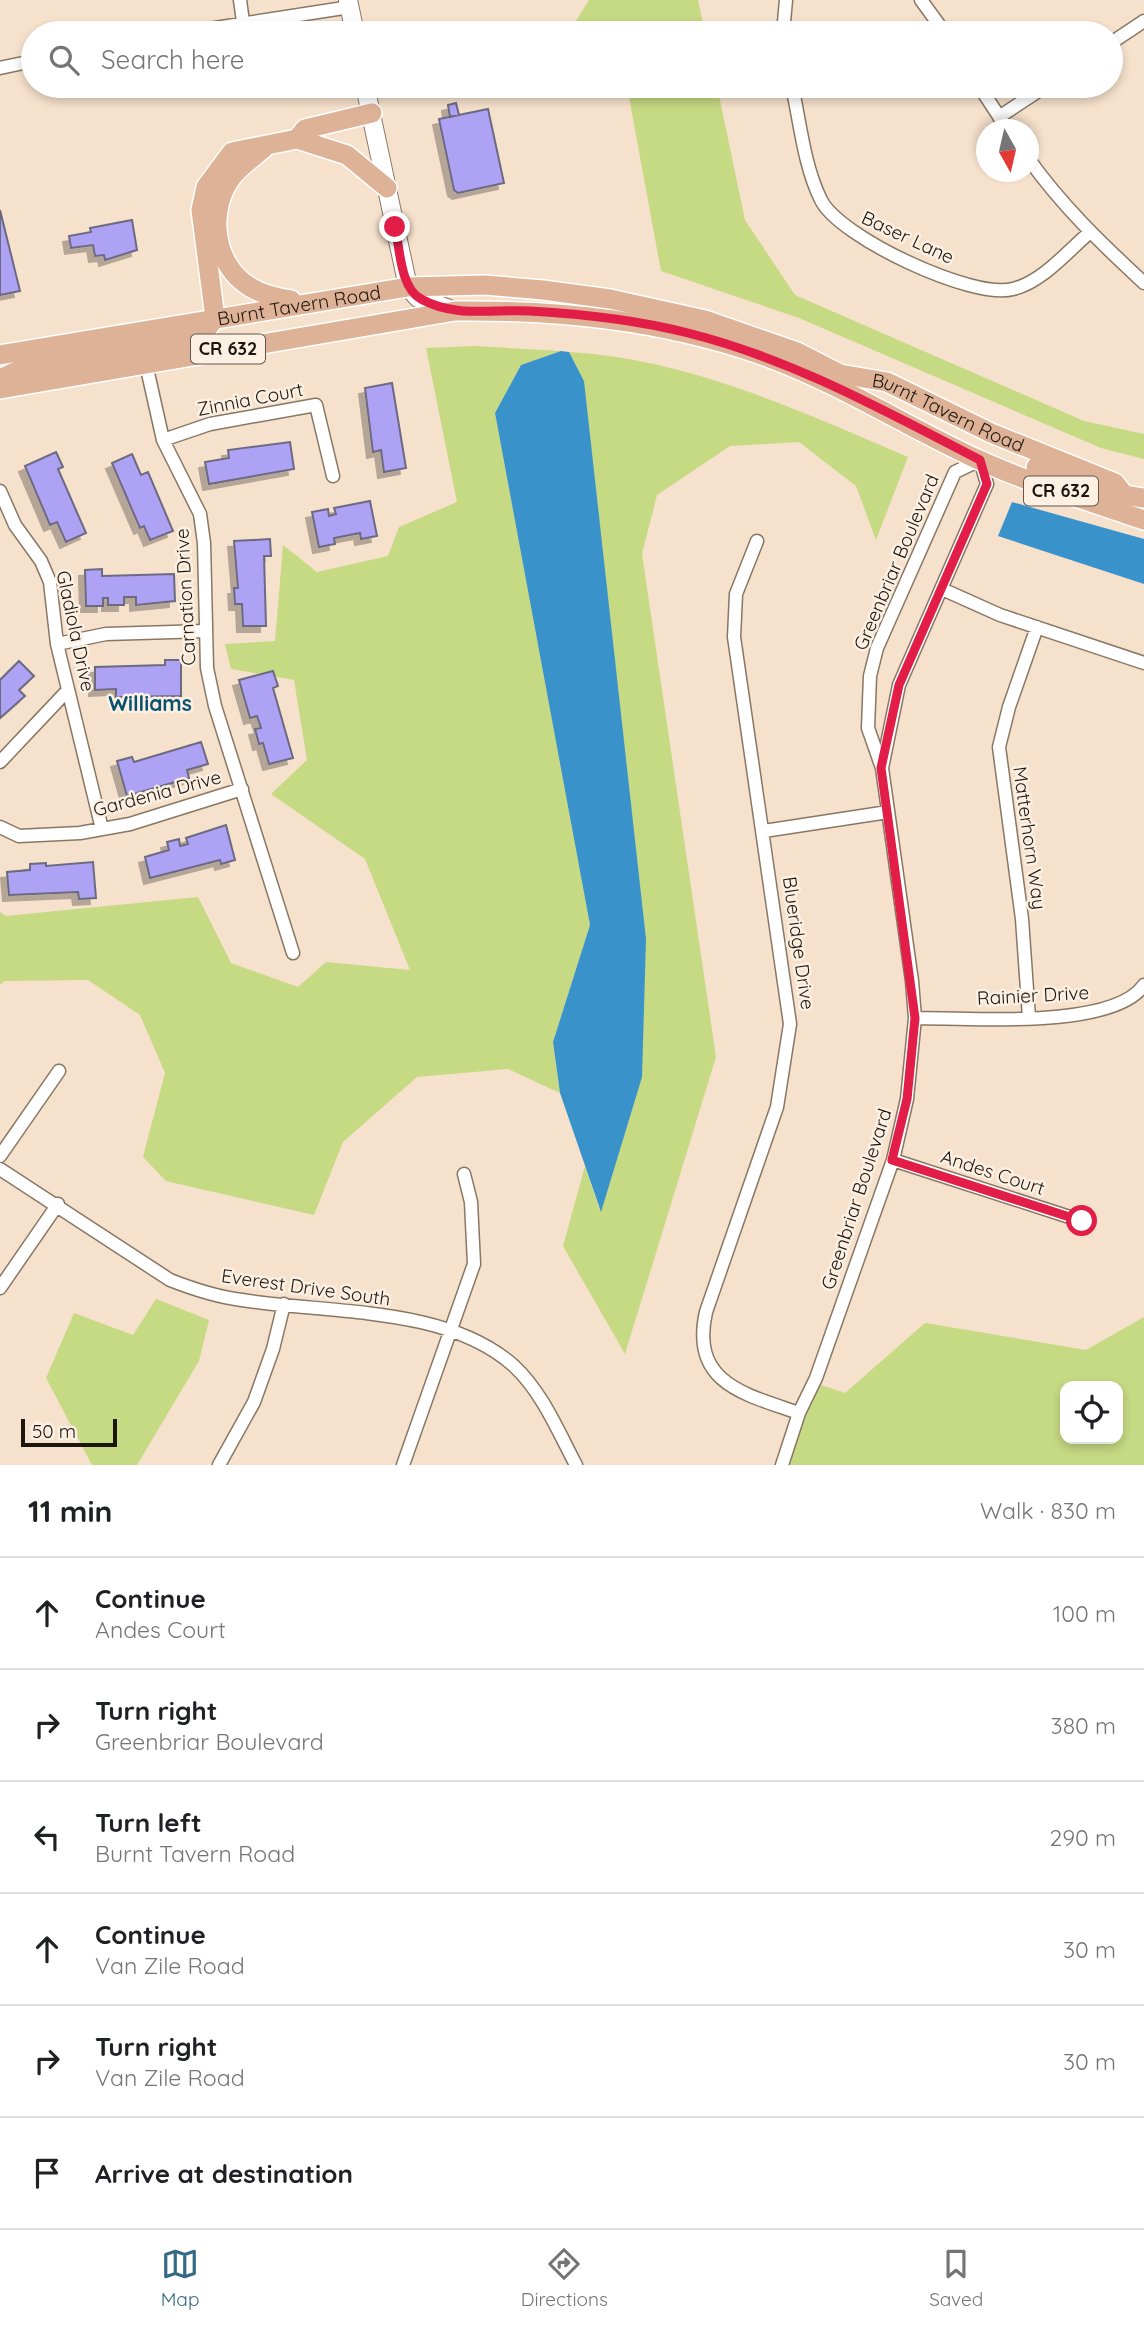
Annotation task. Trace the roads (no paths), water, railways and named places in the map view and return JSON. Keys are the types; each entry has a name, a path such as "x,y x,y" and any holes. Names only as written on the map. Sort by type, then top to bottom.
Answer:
{"main road":[{"path":"297,139 305,129 372,113"},
{"path":"0,379 21,369 189,339 204,332 215,318 201,227 206,187 232,152 297,139 347,155 387,188"},
{"path":"266,147 231,177 220,201 215,224 219,244 230,268 247,286 269,297 306,302"},
{"name":"Burnt Tavern Road","path":"0,355 408,287 497,286 610,299 705,320 797,352 840,374 887,382 991,433 1115,482 1124,495 1144,498"},
{"name":"Burnt Tavern Road","path":"0,389 455,311 528,311 607,317 688,333 759,354 838,387 980,460 1144,520"},
{"path":"840,374 962,433 980,460 1002,455 1110,494 1124,495"}],"street":[{"path":"240,0 243,21"},
{"path":"784,21 786,0"},
{"path":"921,0 936,21"},
{"path":"249,21 349,3 353,21"},
{"path":"1123,35 1144,21"},
{"path":"0,68 21,64"},
{"path":"368,98 408,287 418,298 455,311"},
{"name":"Baser Lane","path":"795,98 811,174 821,200 842,226 862,240 970,287 1001,291 1029,284 1089,233"},
{"path":"987,98 999,117 1028,98"},
{"path":"1039,174 1089,233 1144,284"},
{"name":"Carnation Drive","path":"146,364 153,410 163,440 200,514 204,543 208,668 215,706 293,953"},
{"name":"Zinnia Court","path":"163,440 210,424 316,405 333,476"},
{"name":"Greenbriar Boulevard","path":"782,1465 799,1413 816,1378 892,1160 907,1099 915,1018 881,768 868,728 870,676 877,648 955,472 980,460 987,484 899,685 881,768"},
{"name":"Gladiola Drive","path":"0,491 15,526 41,561 50,582 57,644 102,829"},
{"name":"Blueridge Drive","path":"757,541 742,574 733,612 734,637 790,1007 787,1052 777,1107 706,1311 701,1334 706,1360 723,1381 743,1394 799,1413"},
{"path":"942,589 1037,627 1144,663"},
{"name":"Matterhorn Way","path":"1029,1018 1025,943 999,747 1009,707 1037,627"},
{"path":"57,644 106,634 206,631"},
{"path":"0,762 68,690"},
{"name":"Gardenia Drive","path":"0,827 19,835 102,829 130,824 242,789"},
{"path":"764,831 888,812"},
{"name":"Rainier Drive","path":"915,1018 1088,1015 1120,1006 1144,985"},
{"path":"0,1156 59,1071"},
{"name":"Andes Court","path":"892,1160 1082,1221"},
{"name":"Everest Drive South","path":"0,1169 58,1204 170,1280 200,1292 243,1301 413,1321 491,1347 533,1387 576,1465"},
{"path":"403,1465 452,1333 474,1264 471,1202 464,1174"},
{"path":"0,1288 58,1204"},
{"path":"219,1465 254,1402 273,1349 284,1304"}],"water":[{"path":"561,351 569,352 584,381 646,939 642,1077 601,1212 560,1093 553,1042 590,925 495,413 521,365"},
{"path":"1012,502 1144,539 1144,584 998,536"}],"district":[{"name":"Williams","path":"150,704"}]}
